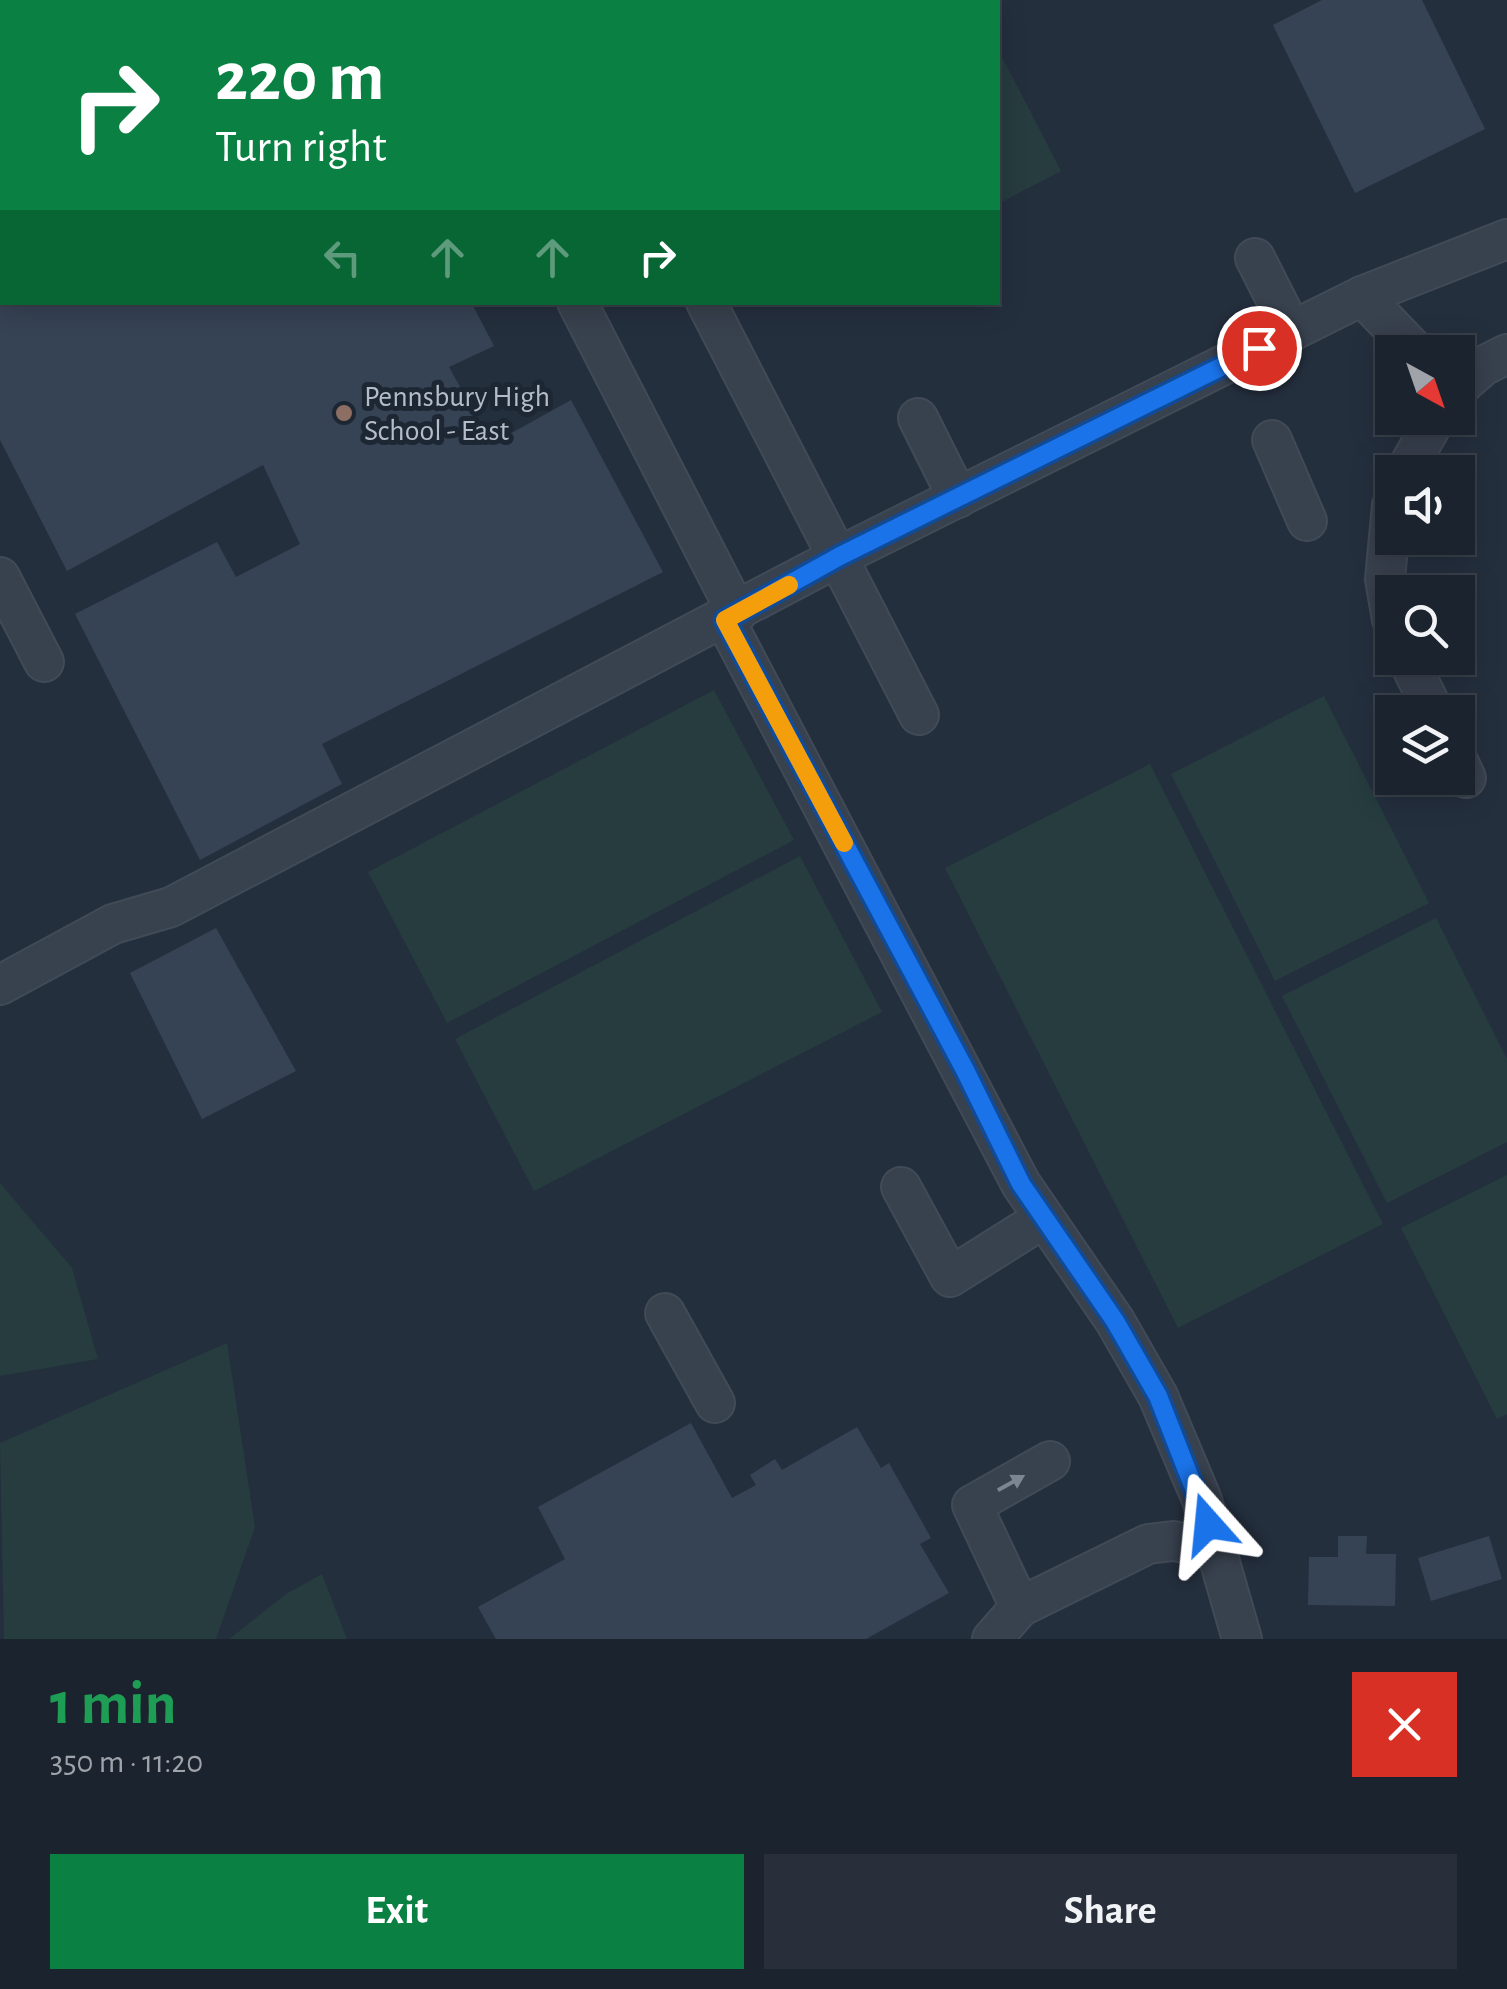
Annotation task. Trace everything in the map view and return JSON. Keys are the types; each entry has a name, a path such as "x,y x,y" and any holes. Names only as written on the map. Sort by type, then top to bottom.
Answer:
{"street":[{"path":"0,985 113,924 171,907 840,556 1362,296 1507,239"},
{"path":"1254,258 1292,332"},
{"path":"1362,296 1400,335"},
{"path":"578,305 731,616 1021,1184 1115,1321 1158,1396 1180,1444 1242,1639"},
{"path":"708,305 920,715"},
{"path":"1475,373 1507,354"},
{"path":"918,418 958,498"},
{"path":"1272,440 1307,521"},
{"path":"0,577 44,662"},
{"path":"901,1187 950,1277 1044,1218"},
{"path":"666,1313 714,1403"},
{"path":"1020,1607 972,1505 1050,1462"},
{"path":"992,1639 1020,1607 1148,1544 1173,1542 1215,1548"}],"green space":[{"path":"1000,53 1061,171 1000,203"},
{"path":"714,690 794,840 447,1023 368,872"},
{"path":"1324,696 1429,903 1275,981 1171,774"},
{"path":"1150,764 1383,1224 1178,1328 945,868"},
{"path":"800,856 882,1012 534,1191 455,1039"},
{"path":"1436,918 1507,1059 1507,1142 1387,1203 1282,996"},
{"path":"1507,1175 1507,1414 1497,1419 1401,1228"},
{"path":"0,1183 72,1268 98,1359 0,1376"},
{"path":"227,1343 255,1527 216,1639 4,1639 0,1443"},
{"path":"322,1574 347,1639 229,1639 286,1594"}],"building":[{"path":"1322,0 1422,0 1485,129 1355,193 1273,25"},
{"path":"0,305 473,305 494,346 449,367 492,444 571,400 663,572 322,744 342,784 200,860 75,614 217,542 236,577 300,544 263,465 67,571 0,440"},
{"path":"216,928 296,1071 202,1119 130,973"},
{"path":"691,1423 732,1498 756,1485 750,1475 775,1459 782,1470 857,1427 881,1468 889,1463 931,1538 920,1544 949,1593 866,1639 496,1639 478,1607 565,1559 538,1507"},
{"path":"1338,1536 1367,1536 1366,1554 1396,1554 1395,1606 1308,1605 1309,1557 1338,1557"},
{"path":"1489,1536 1502,1579 1431,1601 1418,1558"}],"slow traffic":[{"path":"789,585 725,620 844,843"}],"place":[{"name":"Pennsbury High School - East","path":"344,413"}],"route":[{"path":"1208,1524 1202,1500 1158,1396 1115,1321 1021,1184 965,1070 725,620 840,556 1259,348"}]}
